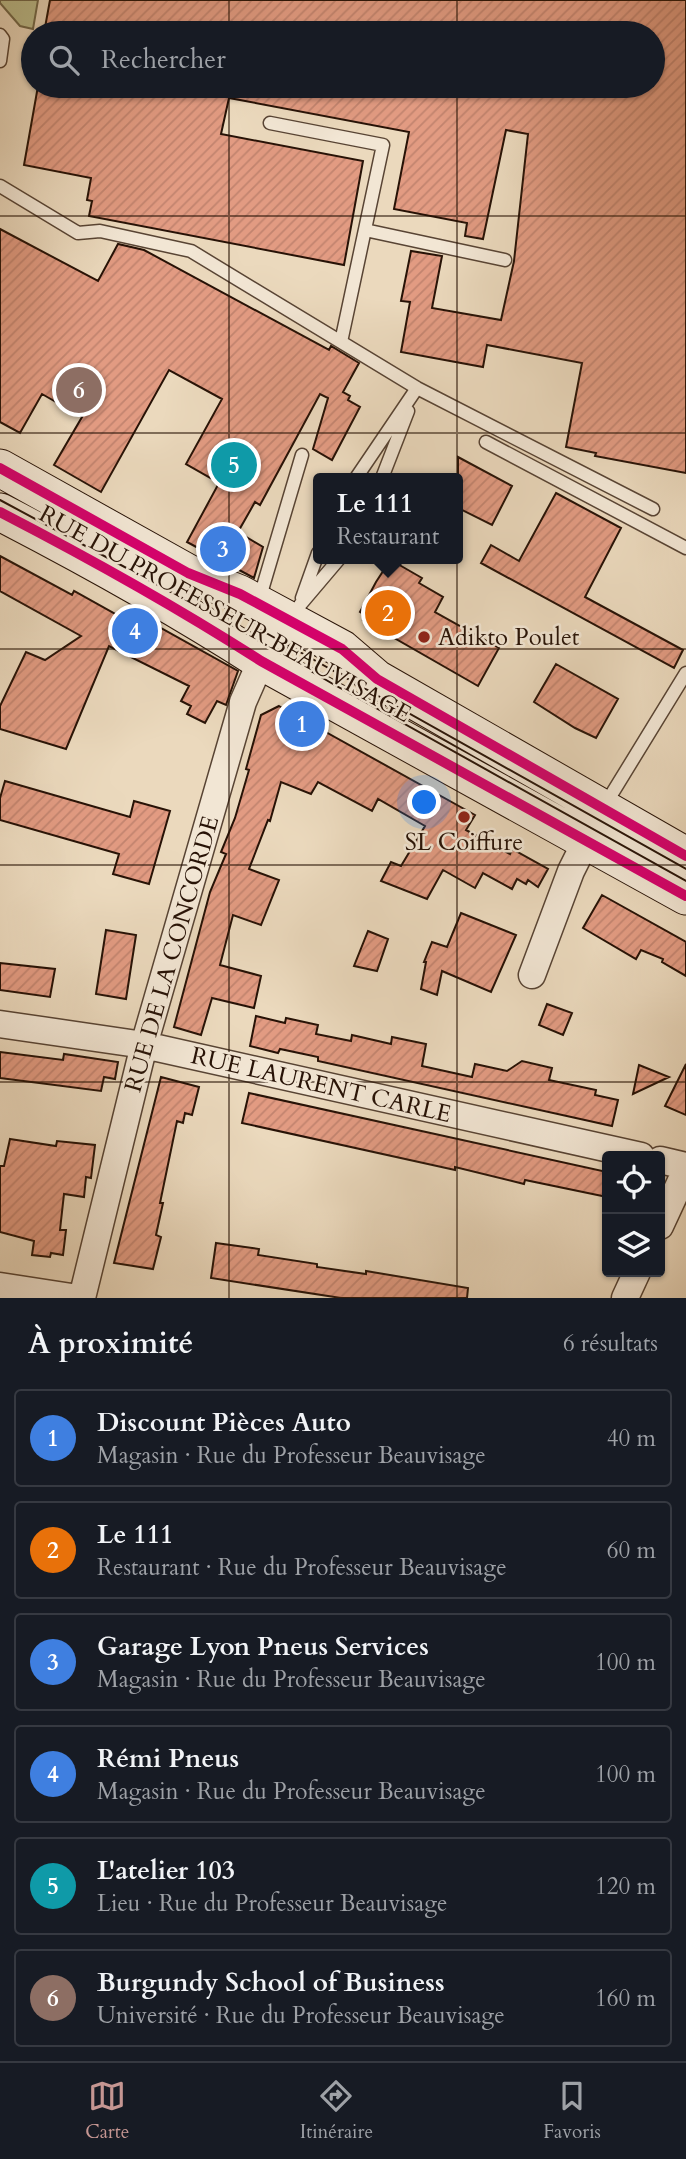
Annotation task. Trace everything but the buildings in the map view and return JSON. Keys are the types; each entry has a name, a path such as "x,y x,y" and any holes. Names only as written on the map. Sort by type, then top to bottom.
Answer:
{"street":[{"name":"RUE DU PROFESSEUR BEAUVISAGE","path":"0,468 188,573 258,604 295,613 377,679 595,824 686,896"},
{"name":"RUE DU PROFESSEUR BEAUVISAGE","path":"0,512 200,622 261,660 595,824 686,856"},
{"name":"RUE DE LA CONCORDE","path":"80,1298 144,1045 243,702 261,660 295,613"},
{"path":"532,975 571,871 595,824"},
{"name":"RUE LAURENT CARLE","path":"0,1024 144,1045 619,1151"},
{"path":"665,1162 686,1168 665,1215"},
{"path":"625,1298 635,1277"},
{"path":"0,1286 80,1298"}],"lane":[{"path":"0,35 3,39 0,61"},
{"path":"270,123 383,145 341,342"},
{"path":"0,186 78,233 100,230 191,251 417,388 653,509"},
{"path":"365,230 505,260"},
{"path":"359,473 417,388"},
{"path":"384,473 417,388"},
{"path":"486,442 686,548"},
{"path":"258,604 302,455"},
{"path":"295,613 314,564"},
{"path":"295,613 335,564"},
{"path":"595,824 686,673"}],"green space":[{"path":"0,0 38,0 34,21 21,21 20,26"}],"tram line":[{"path":"0,500 225,621 686,881"},
{"path":"259,629 686,869"}],"cycle path":[{"path":"0,468 188,573 240,594 342,649 377,679 686,856"},
{"path":"0,512 132,583 261,661 686,896"}],"place":[{"name":"Burgundy School of Business","path":"79,390"},
{"name":"L'atelier 103","path":"234,465"},
{"name":"Garage Lyon Pneus Services","path":"223,549"},
{"name":"Le 111","path":"388,613"},
{"name":"Rémi Pneus","path":"135,631"},
{"name":"Adikto Poulet","path":"424,637"},
{"name":"Discount Pièces Auto","path":"302,724"},
{"name":"SL Coiffure","path":"464,817"}]}
